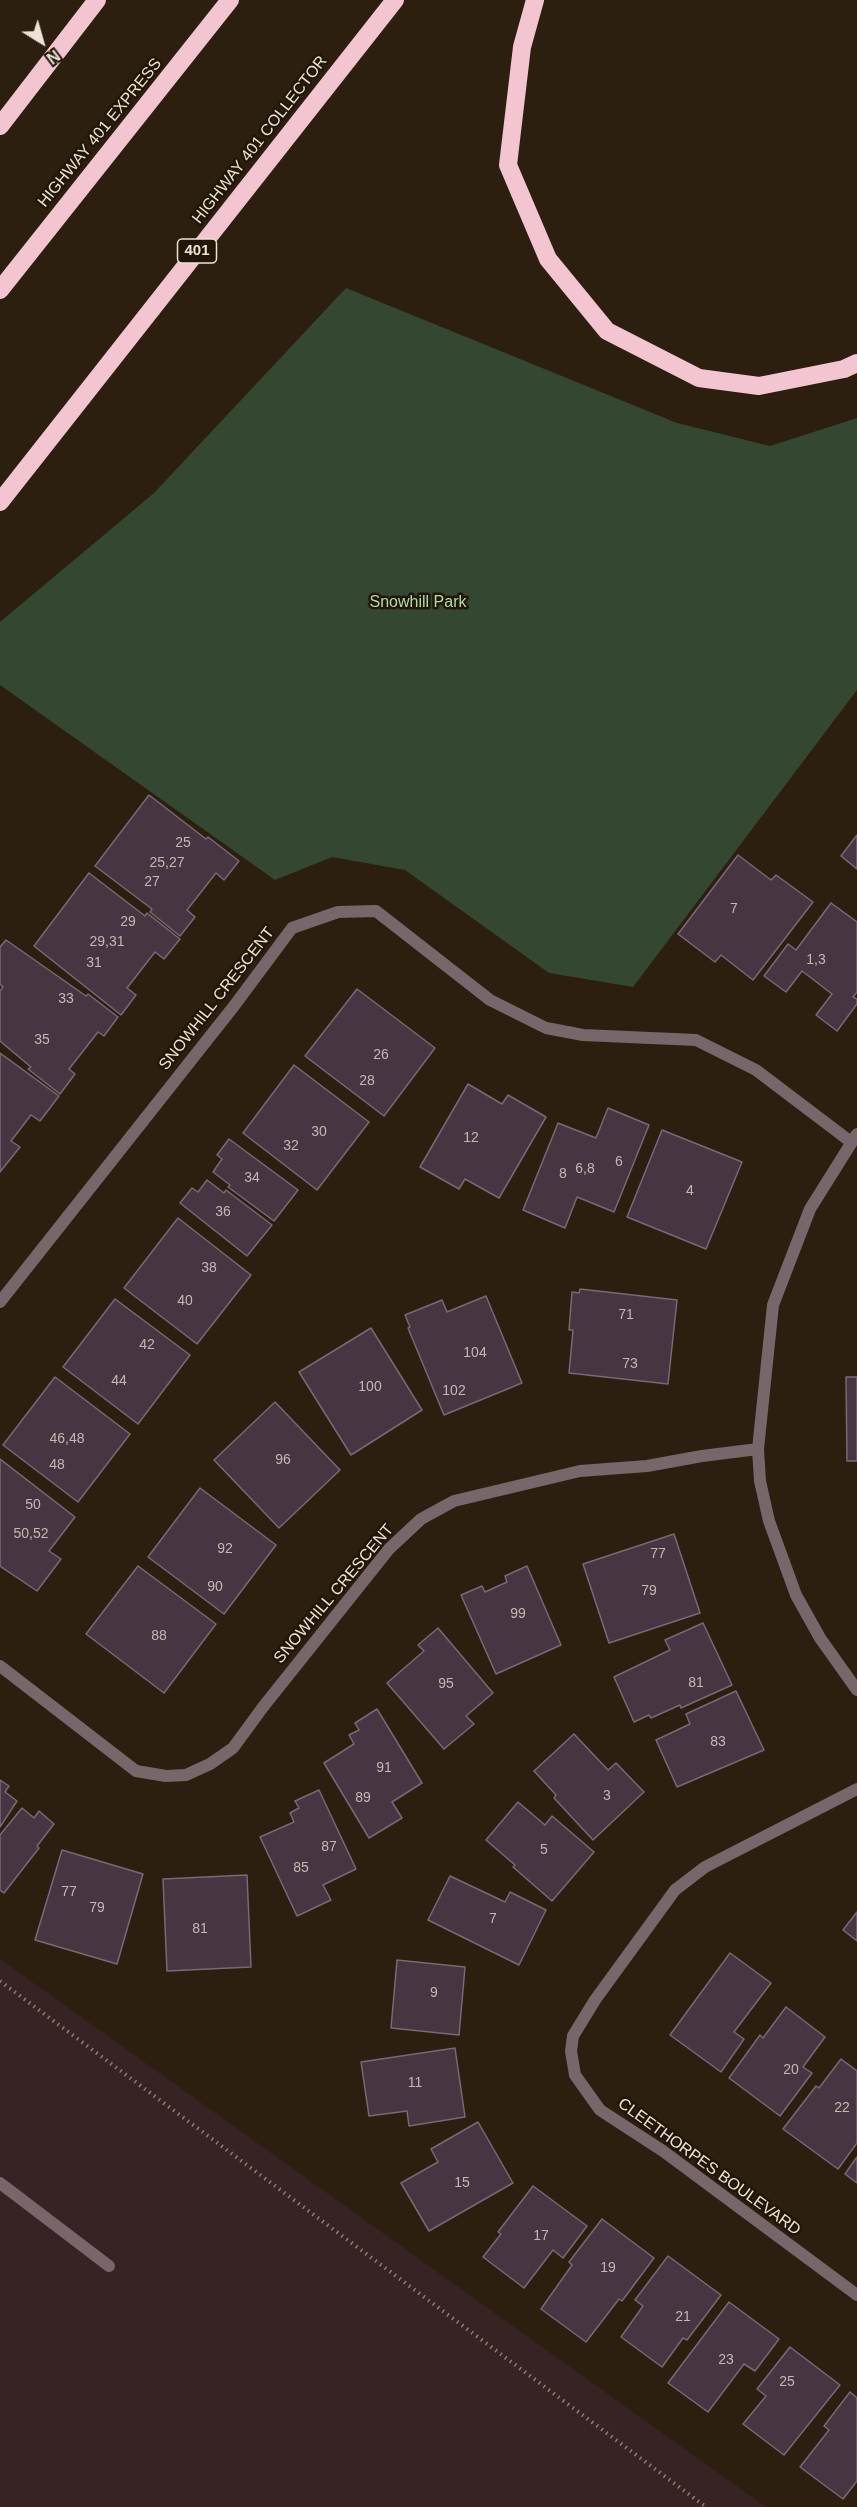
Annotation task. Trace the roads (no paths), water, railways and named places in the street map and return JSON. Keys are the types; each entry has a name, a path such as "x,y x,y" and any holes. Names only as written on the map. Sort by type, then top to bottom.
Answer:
{"highway":[{"path":"0,126 97,0"},
{"name":"HIGHWAY 401 EXPRESS","path":"0,290 231,0"},
{"name":"HIGHWAY 401 COLLECTOR","path":"0,502 395,0"},
{"path":"535,0 522,47 508,165 548,259 607,331 699,378 759,386 844,369 857,363"}],"street":[{"name":"SNOWHILL CRESCENT","path":"0,1302 234,1006 292,928 338,912 376,911 490,1000 546,1028 583,1035 696,1040 756,1070 854,1138"},
{"path":"854,1138 810,1209 773,1305 758,1449 760,1481 769,1521 796,1595 820,1638 857,1690"},
{"name":"SNOWHILL CRESCENT","path":"0,1666 136,1771 166,1776 186,1775 210,1764 233,1748 262,1707 389,1549 421,1519 454,1501 559,1476 647,1466 758,1449"},
{"name":"CLEETHORPES BOULEVARD","path":"857,1789 705,1867 675,1890 594,2000 573,2036 571,2051 575,2075 600,2110 663,2151 857,2295"},
{"path":"0,2184 109,2266"}],"park label":[{"name":"Snowhill Park","path":"418,603"}]}
